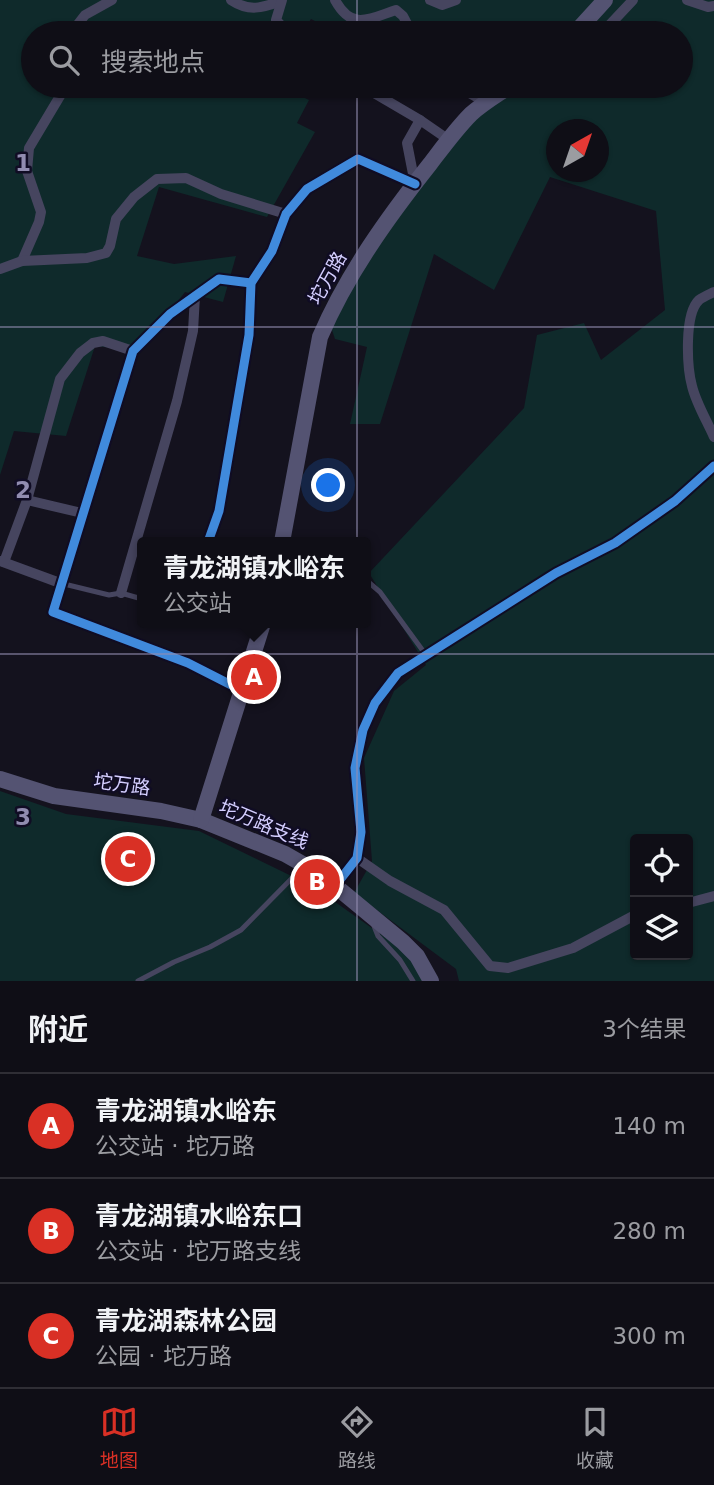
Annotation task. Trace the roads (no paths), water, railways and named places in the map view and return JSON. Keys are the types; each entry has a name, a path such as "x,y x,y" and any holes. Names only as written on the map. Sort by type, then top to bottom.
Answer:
{"main road":[{"path":"586,21 605,0"},
{"name":"坨万路","path":"283,537 320,337 337,300 358,264 415,184 469,116 491,98"},
{"path":"201,820 243,691 257,628"},
{"name":"坨万路","path":"0,779 54,796 161,811 201,820"},
{"name":"坨万路支线","path":"201,820 306,864 418,956 431,981"}],"street":[{"path":"80,21 85,15 112,0"},
{"path":"231,0 241,6 257,9 281,1"},
{"path":"335,0 341,11 354,21"},
{"path":"430,0 442,5 456,0"},
{"path":"613,21 633,0"},
{"path":"687,0 708,7 714,6"},
{"path":"277,21 281,1"},
{"path":"364,21 396,10 406,21"},
{"path":"22,261 41,212 27,171 29,148 59,98"},
{"path":"382,98 449,140"},
{"path":"478,98 485,102"},
{"path":"415,184 407,143 420,120"},
{"path":"210,537 219,512 247,348 251,283 272,251 286,214 307,189 358,159 415,184"},
{"path":"0,269 22,261 87,258 106,253 116,219 134,197 157,179 186,178 221,194 286,214"},
{"path":"243,691 188,663 53,612 133,351 170,314 219,279 251,283"},
{"path":"714,292 699,300 689,323 692,387 714,437"},
{"path":"137,537 177,401 193,331 195,296"},
{"path":"60,583 2,561 27,500 60,379 80,353 93,343 103,341 133,351"},
{"path":"335,886 357,858 361,832 355,768 363,730 376,703 398,673 556,573 615,542 675,501 714,466"},
{"path":"27,500 82,513"},
{"path":"121,593 137,538"},
{"path":"357,858 390,881 444,910 490,966 509,968 573,948 630,918"},
{"path":"693,902 714,896"}],"lane":[{"path":"60,583 109,595 121,593 137,598"},
{"path":"371,584 380,592 426,655"},
{"path":"138,981 241,930 306,864"},
{"path":"371,916 378,936 400,960 413,981"}],"place":[{"name":"青龙湖镇水峪东","path":"254,677"},
{"name":"青龙湖森林公园","path":"128,859"},
{"name":"青龙湖镇水峪东口","path":"317,882"}]}
